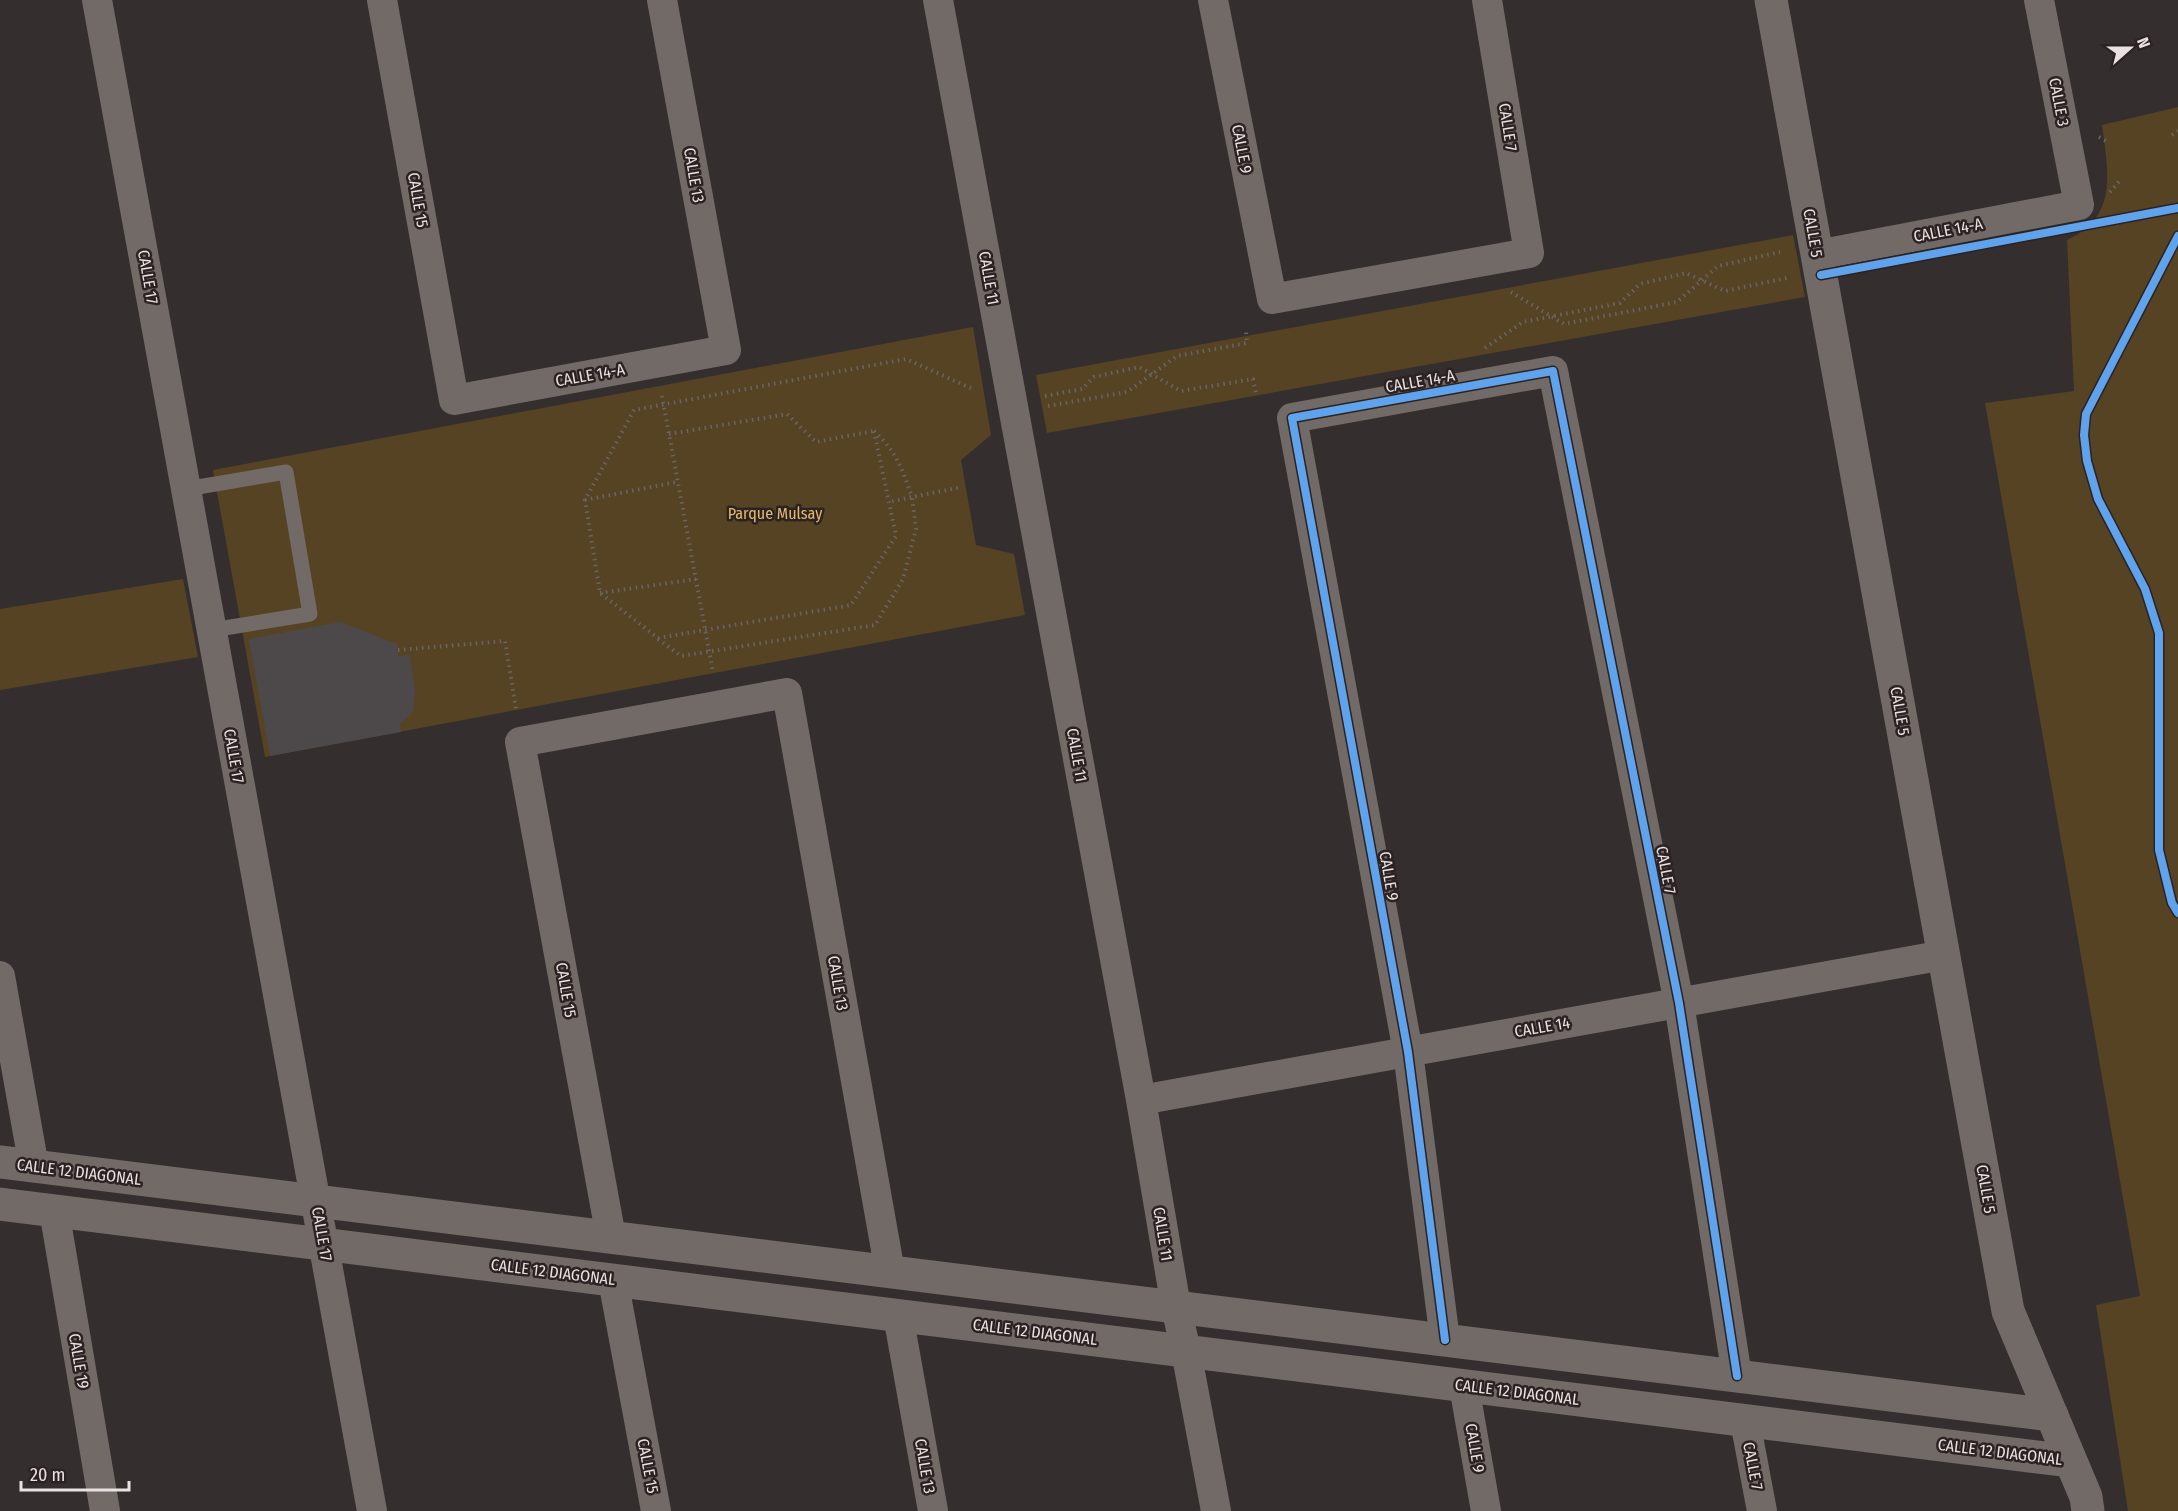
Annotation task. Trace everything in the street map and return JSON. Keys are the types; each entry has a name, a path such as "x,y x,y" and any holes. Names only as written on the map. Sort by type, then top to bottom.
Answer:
{"street":[{"name":"CALLE 17","path":"97,0 372,1511"},
{"name":"CALLE 15","path":"382,0 454,400"},
{"name":"CALLE 13","path":"662,0 726,350"},
{"name":"CALLE 11","path":"938,0 1141,1100 1176,1307 1216,1511"},
{"name":"CALLE 9","path":"1213,0 1272,299 1529,253"},
{"name":"CALLE 7","path":"1487,0 1529,253"},
{"name":"CALLE 5","path":"1771,0 1801,253 1944,956 2008,1311 2086,1497 2088,1511"},
{"name":"CALLE 3","path":"2039,0 2079,205"},
{"name":"CALLE 14-A","path":"1801,253 2079,205"},
{"name":"CALLE 14-A","path":"454,400 726,350"},
{"name":"CALLE 14-A","path":"1292,418 1554,371"},
{"name":"CALLE 7","path":"1554,371 1679,1003 1737,1376"},
{"name":"CALLE 9","path":"1292,418 1408,1052 1445,1340"},
{"name":"CALLE 13","path":"520,742 787,693 890,1272"},
{"name":"CALLE 15","path":"520,742 611,1238"},
{"name":"CALLE 14","path":"1141,1100 1944,956"},
{"path":"0,976 34,1167"},
{"name":"CALLE 12 DIAGONAL","path":"0,1162 2052,1415"},
{"name":"CALLE 12 DIAGONAL","path":"0,1204 2070,1461"},
{"name":"CALLE 19","path":"54,1210 105,1511"},
{"name":"CALLE 15","path":"613,1280 656,1511"},
{"name":"CALLE 13","path":"898,1316 933,1511"},
{"name":"CALLE 9","path":"1464,1386 1486,1511"},
{"name":"CALLE 7","path":"1744,1421 1762,1511"}],"lane":[{"path":"186,489 286,472 310,614 212,630"}],"path":[{"path":"2172,135 2178,131"},
{"path":"1509,291 1564,324 1677,302 1718,266 1801,253"},
{"path":"1476,353 1522,322 1620,303 1640,284 1686,273 1725,291 1791,277"},
{"path":"1043,407 1127,392 1177,356 1248,343 1246,332"},
{"path":"874,431 899,461 912,497 916,529 903,579 875,625 681,656 600,593 585,500 634,410 906,359 978,392"},
{"path":"1041,397 1082,389 1094,377 1139,367 1181,391 1254,379 1256,393"},
{"path":"660,389 714,676"},
{"path":"669,434 787,414 816,442 874,431"},
{"path":"658,638 851,605 896,536 874,431"},
{"path":"585,500 677,482"},
{"path":"888,502 962,488"},
{"path":"600,593 696,579"},
{"path":"398,650 505,641 516,712"}],"green space":[{"path":"2178,107 2178,1511 2128,1511 2096,1305 2140,1296 1985,403 2074,391 2067,240 2084,230 2103,206 2107,176 2102,125"},
{"path":"1793,235 1805,297 1047,433 1036,375"},
{"name":"Parque Mulsay","path":"973,327 991,435 961,460 976,545 1014,554 1025,615 265,757 213,470"},
{"path":"183,579 198,657 0,690 0,609"}],"building":[{"path":"340,622 397,644 398,656 410,655 415,691 413,711 400,723 401,732 270,756 249,639"}],"cycle path":[{"path":"1821,275 2178,208"},
{"path":"2178,236 2086,414 2084,435 2087,461 2098,499 2145,589 2159,633 2159,850 2172,903 2178,913"},
{"path":"1445,1340 1408,1052 1292,418 1553,371 1679,1003 1737,1376"}]}
